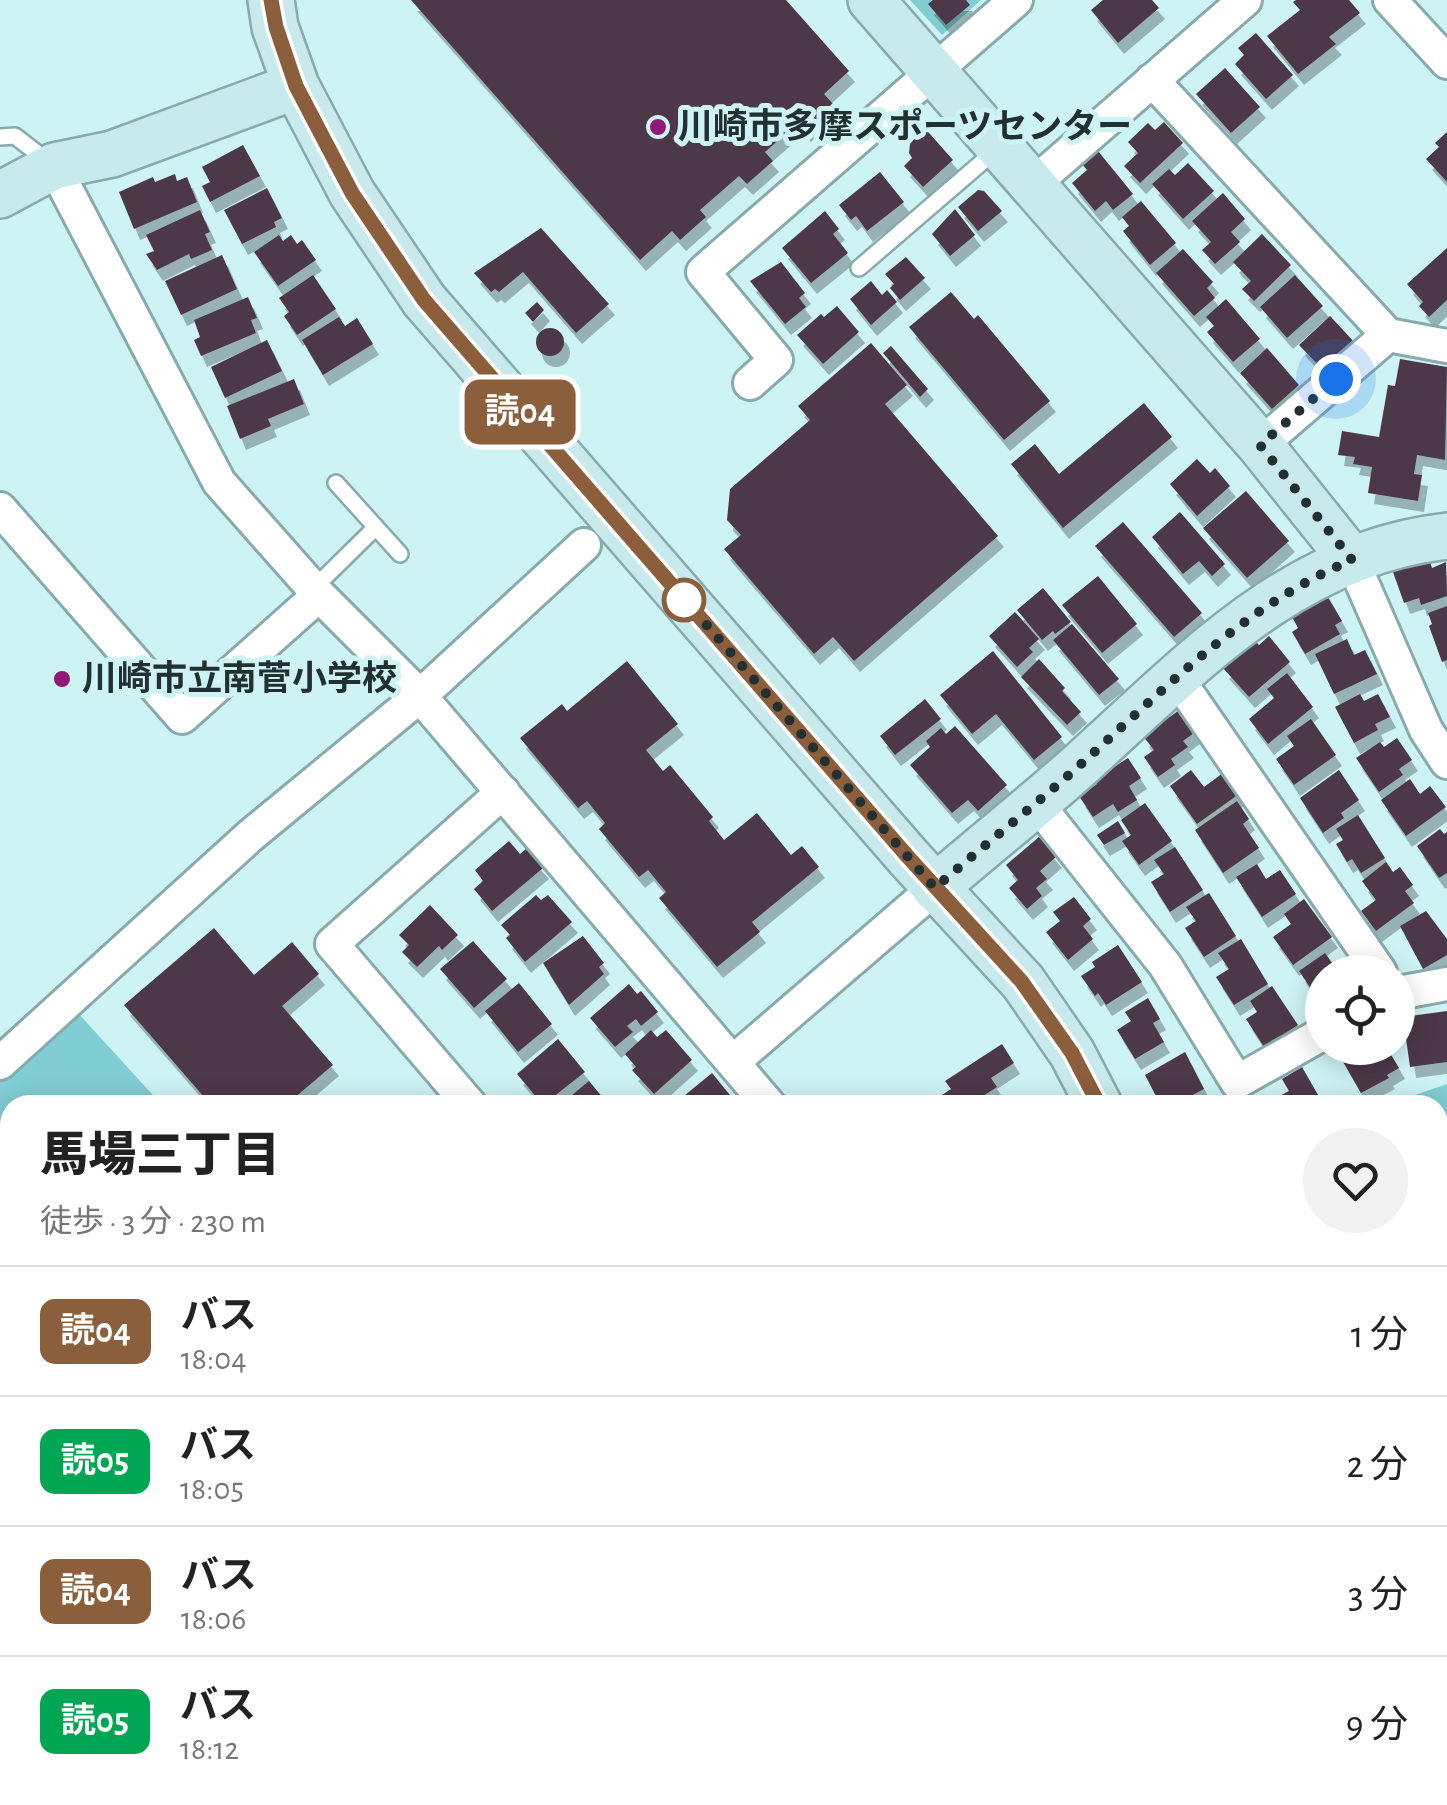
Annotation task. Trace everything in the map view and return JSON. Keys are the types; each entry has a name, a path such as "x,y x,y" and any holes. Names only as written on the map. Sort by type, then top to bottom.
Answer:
{"street":[{"path":"271,0 296,86 352,193 424,300 935,888 1022,982 1072,1053 1094,1095"},
{"path":"871,0 1260,445 1352,560 1426,730 1447,762"},
{"path":"750,383 776,360 704,272 1016,0"},
{"path":"1031,186 1245,0"},
{"path":"1390,0 1447,62"},
{"path":"1152,80 1388,335 1447,346"},
{"path":"0,194 54,166 112,154 296,86"},
{"path":"54,166 219,482 316,592 420,696 761,1095"},
{"path":"1260,445 1388,335"},
{"path":"0,509 182,718 316,592"},
{"path":"734,1061 1248,617 1310,577 1409,541 1447,536"},
{"path":"0,1063 88,1004 250,836 420,696 584,545"},
{"path":"1177,678 1368,955"},
{"path":"460,1095 332,944 503,792"},
{"path":"1036,804 1165,965 1238,1082 1305,1044"},
{"path":"1415,990 1447,984"}],"lane":[{"path":"0,137 15,136 54,166"},
{"path":"858,268 998,148"},
{"path":"336,483 400,554"},
{"path":"316,592 376,528"}],"shaded area":[{"path":"910,0 981,0 942,35"},
{"path":"78,1013 153,1095 0,1095 0,1082"},
{"path":"1447,1084 1447,1095 1415,1095"}],"building":[{"name":"川崎市多摩スポーツセンター","path":"411,0 786,0 849,71 824,94 834,105 805,131 798,123 765,152 773,161 747,184 739,176 700,210 706,217 680,240 672,231 640,260"},
{"path":"933,0 966,0 970,5 946,25 928,4"},
{"path":"1103,0 1152,0 1159,8 1118,43 1091,10"},
{"path":"1349,0 1360,13 1329,37 1336,44 1298,74 1267,36 1300,10 1293,2"},
{"path":"1256,33 1293,75 1266,99 1235,64 1244,55 1238,48"},
{"path":"1225,68 1260,107 1231,133 1196,94"},
{"path":"1164,122 1183,143 1140,183 1124,166 1138,153 1128,142 1148,123 1155,130"},
{"path":"922,125 953,160 923,187 904,166 912,158 909,153 916,137 913,133"},
{"path":"1447,132 1447,182 1426,159"},
{"path":"243,145 260,176 210,202 202,186 210,182 202,167"},
{"path":"1098,151 1133,194 1113,210 1106,201 1095,211 1072,183 1087,170 1082,164"},
{"path":"1188,163 1214,191 1183,219 1152,184 1169,169 1175,175"},
{"path":"880,172 904,202 867,231 856,216 851,220 839,205"},
{"path":"175,174 177,181 187,177 197,202 134,229 119,192 153,177 155,182"},
{"path":"267,188 282,218 274,222 276,227 242,244 224,210"},
{"path":"978,190 984,191 1002,211 978,231 958,207"},
{"path":"1223,193 1245,219 1231,232 1240,242 1215,264 1202,250 1211,242 1192,221"},
{"path":"1141,201 1176,243 1150,265 1123,231 1129,226 1122,217"},
{"path":"955,209 975,235 950,256 932,234"},
{"path":"200,210 210,232 205,234 212,250 191,259 189,254 157,270 146,254 154,251 146,235"},
{"path":"825,211 839,229 833,234 848,253 811,283 782,248"},
{"path":"541,228 609,304 576,333 523,272 499,292 491,292 474,273"},
{"path":"1262,234 1291,265 1254,301 1242,289 1251,281 1233,262"},
{"path":"279,235 283,241 291,235 297,244 302,240 316,260 278,286 254,252"},
{"path":"1447,248 1447,300 1429,317 1419,306 1423,302 1407,284"},
{"path":"1183,249 1213,282 1207,288 1215,298 1194,316 1156,273"},
{"path":"222,255 237,289 181,315 165,281"},
{"path":"906,257 925,278 900,300 885,274"},
{"path":"781,262 805,293 799,298 806,307 785,324 750,281"},
{"path":"313,275 336,309 297,335 284,316 289,312 279,298"},
{"path":"1295,275 1323,306 1287,338 1260,307"},
{"path":"871,281 882,295 887,290 897,302 871,325 850,299"},
{"path":"951,292 974,319 978,315 1050,401 1004,440 909,327"},
{"path":"248,297 257,318 251,320 256,333 201,356 194,340 200,337 194,320"},
{"path":"1226,299 1260,339 1233,362 1207,332 1214,326 1206,317"},
{"path":"537,302 544,310 533,322 525,313"},
{"path":"837,306 859,332 823,364 797,335"},
{"path":"1330,316 1356,344 1326,373 1299,345"},
{"path":"339,317 345,326 357,318 373,344 323,375 302,340"},
{"path":"550,328 560,332 564,342 560,352 550,356 540,352 536,342 540,332"},
{"path":"267,340 282,371 225,398 211,367"},
{"path":"871,343 907,385 885,404 998,536 854,661 833,637 814,654 724,549 741,535 727,520 730,489 810,420 798,406"},
{"path":"891,346 928,389 920,397 883,353"},
{"path":"1267,348 1299,385 1272,409 1240,373"},
{"path":"1400,359 1447,367 1445,460 1417,455 1414,474 1422,475 1418,501 1368,493 1372,467 1353,464 1355,457 1338,455 1342,431 1379,437 1388,385 1395,386"},
{"path":"294,379 304,404 268,419 271,426 240,439 227,406"},
{"path":"1144,403 1172,437 1063,528 1011,464 1035,444 1059,474"},
{"path":"1197,459 1210,473 1215,468 1230,486 1197,516 1170,484"},
{"path":"1246,491 1289,541 1247,578 1203,528"},
{"path":"1180,512 1225,564 1212,576 1199,561 1183,574 1152,537"},
{"path":"1123,522 1202,613 1174,637 1095,546"},
{"path":"1429,559 1432,568 1446,562 1447,596 1421,605 1419,598 1404,603 1393,572"},
{"path":"1098,576 1137,624 1102,653 1062,605"},
{"path":"1043,588 1071,622 1042,640 1017,610"},
{"path":"1325,592 1342,621 1335,625 1340,634 1305,654 1292,632 1298,628 1290,613"},
{"path":"1447,606 1447,660 1442,662 1428,613"},
{"path":"1015,612 1039,639 1029,648 1033,652 1017,667 989,636"},
{"path":"1072,624 1119,679 1099,695 1053,640"},
{"path":"1269,636 1290,662 1249,697 1223,668 1255,641 1259,645"},
{"path":"1347,639 1354,655 1365,650 1377,674 1334,694 1315,654"},
{"path":"993,651 1062,737 1034,760 996,714 972,734 940,695"},
{"path":"1039,659 1081,712 1067,725 1021,677"},
{"path":"627,661 678,724 646,750 663,771 670,765 713,817 709,821 724,840 757,813 791,855 802,846 819,867 752,922 760,932 717,967 659,898 666,892 648,870 639,877 599,829 605,823 587,801 578,808 520,738 562,704 567,711"},
{"path":"1287,673 1313,707 1268,744 1249,719 1274,698 1267,689"},
{"path":"1360,694 1364,701 1378,694 1390,717 1375,724 1378,730 1354,743 1335,707"},
{"path":"925,699 941,719 895,755 880,736"},
{"path":"1178,711 1194,733 1183,741 1188,747 1171,759 1175,765 1158,777 1144,757 1154,750 1143,736"},
{"path":"1311,719 1336,755 1294,785 1276,759 1294,746 1287,736"},
{"path":"955,726 1007,785 978,811 968,800 952,813 910,765 930,747 926,741 941,728 946,734"},
{"path":"1397,738 1412,760 1399,769 1403,775 1379,792 1356,758 1380,742 1384,747"},
{"path":"1128,758 1141,778 1129,786 1137,800 1118,812 1113,804 1093,817 1079,796 1097,784 1094,780"},
{"path":"1191,770 1204,787 1223,773 1239,794 1197,824 1170,786"},
{"path":"1339,770 1359,800 1341,813 1344,818 1323,833 1300,798"},
{"path":"1410,779 1420,794 1430,786 1446,807 1406,836 1381,800"},
{"path":"1237,801 1249,819 1243,824 1259,848 1223,873 1195,830"},
{"path":"1145,803 1172,841 1139,865 1122,841 1131,835 1121,820"},
{"path":"1358,815 1385,858 1361,873 1352,859 1347,862 1336,844 1343,840 1336,829"},
{"path":"1118,821 1125,833 1104,845 1097,835"},
{"path":"1440,829 1444,834 1447,832 1447,873 1439,878 1417,846"},
{"path":"1039,837 1056,857 1040,871 1047,879 1036,888 1042,896 1027,909 1009,888 1018,880 1006,865"},
{"path":"509,841 520,854 526,849 543,868 492,911 474,889 483,881 475,870"},
{"path":"1175,847 1203,890 1170,912 1151,882 1164,874 1154,860"},
{"path":"1386,862 1393,872 1400,867 1413,885 1405,891 1414,903 1376,931 1361,911 1376,900 1362,881"},
{"path":"1257,864 1266,879 1280,870 1296,894 1262,917 1236,877"},
{"path":"1209,893 1236,936 1204,957 1185,928 1196,921 1186,907"},
{"path":"536,895 541,900 548,895 572,922 525,962 501,925"},
{"path":"1074,897 1091,919 1083,926 1093,939 1068,960 1046,932 1060,921 1053,912"},
{"path":"1304,899 1332,937 1293,965 1273,937 1291,924 1284,914"},
{"path":"430,905 458,935 442,950 439,946 417,967 402,952 409,945 399,935"},
{"path":"1426,911 1447,939 1447,955 1423,969 1400,926"},
{"path":"214,928 254,975 292,942 319,974 282,1006 333,1065 298,1095 202,1095 124,1005"},
{"path":"583,936 604,963 599,967 604,974 569,1005 543,963"},
{"path":"1241,939 1268,984 1234,1005 1216,977 1229,969 1218,953"},
{"path":"473,941 507,979 474,1008 440,969"},
{"path":"1118,945 1142,982 1106,1005 1081,976 1095,967 1092,962"},
{"path":"519,983 552,1024 518,1052 485,1011"},
{"path":"629,984 637,994 641,991 658,1012 641,1026 636,1019 627,1026 633,1032 615,1047 590,1018"},
{"path":"1272,986 1298,1025 1264,1047 1246,1019 1257,1012 1250,1001"},
{"path":"1148,998 1160,1019 1153,1023 1164,1042 1135,1059 1117,1030 1131,1021 1125,1012"},
{"path":"1447,1011 1447,1062 1410,1067 1415,1065 1415,1015"},
{"path":"651,1030 657,1037 666,1030 692,1060 654,1094 632,1070 636,1067 625,1054"},
{"path":"558,1039 585,1072 556,1095 535,1095 517,1074"},
{"path":"1002,1044 1014,1063 991,1078 997,1087 985,1095 942,1095 951,1089 945,1081"},
{"path":"1185,1052 1204,1089 1193,1095 1155,1095 1145,1075"},
{"path":"1345,1065 1397,1065 1399,1068 1387,1075 1389,1078 1361,1093"},
{"path":"1302,1067 1318,1095 1281,1095 1289,1091 1282,1079"},
{"path":"712,1073 730,1095 685,1095"},
{"path":"589,1081 601,1095 572,1095"}],"bus line":[{"name":"読04","path":"271,0 296,86 352,193 424,300 956,912 1022,982 1072,1053 1094,1095"}],"place":[{"name":"川崎市多摩スポーツセンター","path":"658,127"},
{"name":"川崎市立南菅小学校","path":"62,679"}],"route":[{"path":"684,600 678,592 935,888 1248,617 1310,577 1352,560 1260,445 1336,379"}]}
